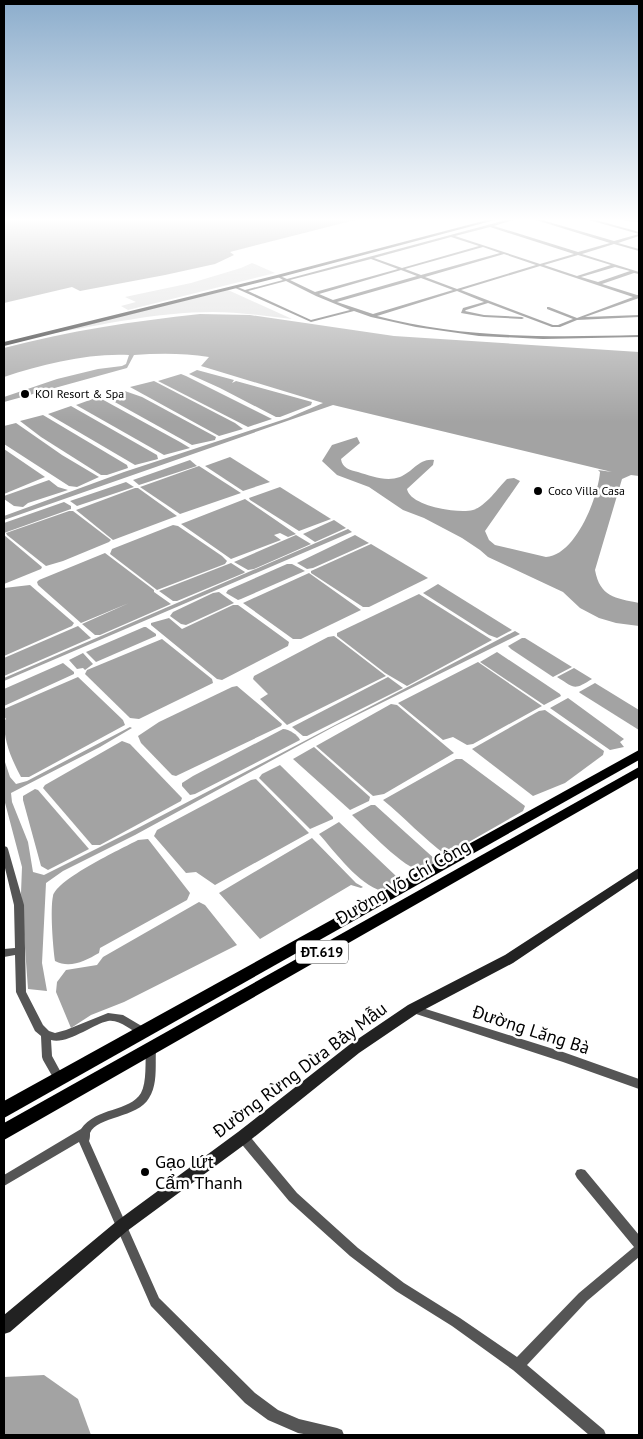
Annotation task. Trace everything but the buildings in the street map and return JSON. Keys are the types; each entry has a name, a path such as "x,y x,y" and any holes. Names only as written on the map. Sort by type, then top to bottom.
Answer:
{"main road":[{"path":"4,344 234,287"},
{"name":"Đường Võ Chí Công","path":"4,1110 141,1031 639,754"},
{"name":"Đường Võ Chí Công","path":"4,1132 639,771"},
{"name":"Đường Rừng Dừa Bảy Mẫu","path":"4,1326 122,1226 243,1137 354,1049 413,1009 509,959 639,872"},
{"path":"141,1031 151,1049"}],"street":[{"path":"235,287 311,321 354,310"},
{"path":"245,291 260,287"},
{"path":"304,287 372,316 418,325 467,332 555,338 639,336"},
{"path":"317,293 337,287"},
{"path":"335,301 385,287"},
{"path":"449,287 552,326 558,326 638,297"},
{"path":"372,316 466,287"},
{"path":"608,287 638,297"},
{"path":"487,302 464,309 462,312 484,316 529,318"},
{"path":"548,308 577,319 639,316"},
{"path":"552,326 555,338"},
{"path":"558,326 563,338"},
{"path":"4,849 8,883 19,904 21,992 39,1028 46,1034 55,1037 108,1017 119,1018 141,1031"},
{"path":"4,953 19,951"},
{"name":"Đường Lăng Bà","path":"413,1009 563,1056 639,1084"},
{"path":"46,1034 46,1057 59,1078"},
{"path":"4,1181 83,1133 89,1125 134,1105 145,1097 148,1087 151,1049"},
{"path":"83,1133 84,1141 155,1302 250,1398 273,1415 298,1426 337,1435"},
{"path":"243,1137 293,1197 354,1252 400,1287 456,1322 518,1365 599,1435"},
{"path":"581,1174 639,1244"},
{"path":"518,1365 584,1297 639,1250"}],"shaded area":[{"path":"4,287 71,287 4,303"},
{"path":"72,287 100,287 80,291"},
{"path":"171,287 219,287 128,310 121,306 136,302 125,297"},
{"path":"228,290 292,319 212,312 171,314 49,334"},
{"path":"200,314 250,315 394,336 639,352 639,476 631,475 622,479 595,570 601,586 610,595 639,603 639,626 616,623 599,618 580,608 563,592 488,557 462,538 424,518 403,510 369,487 337,475 322,461 332,445 357,437 360,443 341,459 345,467 368,475 384,479 400,477 424,461 434,460 433,465 407,489 416,500 425,504 457,511 478,508 507,479 514,478 520,481 485,531 489,540 495,545 546,557 557,554 567,546 584,523 595,496 600,472 598,470 612,472 333,405 4,520 4,516 124,472 288,418 323,403 201,366 209,357 162,354 134,355 127,368 4,402 4,397 57,379 98,369 122,366 126,364 129,355 66,360 4,377 4,348 102,327"},
{"path":"197,370 234,380 232,383 236,381 312,402 311,405 276,417 189,374"},
{"path":"181,374 272,419 248,427 158,381"},
{"path":"154,381 243,429 219,436 130,387"},
{"path":"122,390 142,397 216,437 215,440 192,445 104,396"},
{"path":"98,397 190,448 164,455 76,405"},
{"path":"71,406 157,455 158,459 135,465 48,414"},
{"path":"43,415 127,465 128,468 107,475 101,475 41,437 20,421"},
{"path":"16,423 62,455 99,477 77,487 69,486 4,444 4,426"},
{"path":"4,449 45,477 4,494"},
{"path":"230,457 270,482 243,491 205,466"},
{"path":"190,460 197,466 139,485 133,480"},
{"path":"199,466 241,493 180,514 140,487"},
{"path":"49,480 58,487 68,490 28,503 23,507 14,506 4,499 4,496"},
{"path":"126,482 134,487 77,506 70,501"},
{"path":"280,487 331,519 299,531 249,498"},
{"path":"138,488 177,516 113,540 76,510"},
{"path":"245,499 296,534 288,537 280,533 274,535 281,540 231,559 181,524"},
{"path":"64,502 71,506 71,509 4,533 4,523"},
{"path":"73,511 111,540 63,561 46,566 6,533"},
{"path":"334,520 346,528 315,542 303,534"},
{"path":"173,525 178,526 222,556 227,561 225,564 157,590 110,554 112,549"},
{"path":"348,529 352,532 4,681 4,678"},
{"path":"4,535 42,567 41,569 4,584"},
{"path":"296,535 311,544 254,569 248,570 234,562"},
{"path":"355,535 369,543 313,568 307,569 297,563"},
{"path":"371,544 428,578 369,607 363,607 311,573 311,571"},
{"path":"105,553 171,604 100,635 95,635 82,624 129,603 81,623 38,585 37,582 39,580"},
{"path":"231,563 245,572 177,601 173,601 159,591"},
{"path":"287,564 292,564 305,571 238,600 226,593 228,590"},
{"path":"309,573 361,610 301,639 293,639 243,603"},
{"path":"438,584 512,630 497,638 489,635 423,593"},
{"path":"30,585 74,623 72,626 4,656 4,588"},
{"path":"219,592 234,603 186,625 181,624 170,616 173,612"},
{"path":"419,594 492,640 407,686 385,673 337,636 337,633"},
{"path":"233,605 238,605 289,642 288,646 222,680 217,679 151,625 151,623 169,618 182,629"},
{"path":"78,626 91,638 4,676 4,658"},
{"path":"144,627 156,634 156,636 96,662 86,652"},
{"path":"515,631 520,634 335,726 135,835 63,871 46,883 42,963 47,991 28,989 21,893 22,867 4,799 4,759 10,777 16,784 27,781 130,727 132,728 100,747 11,793 12,802 28,842 33,872 44,875"},
{"path":"334,636 386,676 287,725 260,699 268,694 253,679 254,676 328,637"},
{"path":"525,638 572,667 553,677 508,646"},
{"path":"162,639 212,679 213,683 139,719 130,718 85,674 87,670"},
{"path":"497,652 561,696 544,705 480,662"},
{"path":"83,653 93,664 85,670 83,668 77,669 69,660"},
{"path":"478,662 542,706 473,744 467,745 453,737 443,740 398,703"},
{"path":"63,663 74,674 4,706 4,689"},
{"path":"574,668 592,679 574,687 557,677"},
{"path":"78,677 123,720 125,725 29,777 21,777 7,743 4,729 4,721 6,719 4,709"},
{"path":"388,677 403,688 307,736 303,736 292,727"},
{"path":"595,683 639,710 639,730 579,692"},
{"path":"237,686 282,724 281,726 176,776 172,775 141,743 138,736 159,722"},
{"path":"568,698 624,739 620,742 624,747 610,750 550,708"},
{"path":"391,704 397,705 454,753 384,794 373,796 316,746"},
{"path":"545,710 604,751 603,755 565,783 533,796 472,749 539,711"},
{"path":"283,729 293,733 300,740 195,794 190,795 182,786 182,783 193,776"},
{"path":"122,741 130,744 182,798 181,801 100,845 92,845 43,788 45,785"},
{"path":"314,747 370,797 369,801 350,810 293,759"},
{"path":"456,759 462,759 525,806 523,811 446,855 383,800"},
{"path":"280,765 333,819 310,829 259,778 262,774"},
{"path":"256,779 309,833 215,885 196,872 186,873 154,836 157,830"},
{"path":"35,789 38,790 89,849 48,870 41,866 23,800 23,796"},
{"path":"371,805 375,805 437,861 422,871 414,869 396,856 352,815"},
{"path":"339,822 396,876 397,880 382,891 373,888 348,867 319,834"},
{"path":"312,838 356,883 363,887 351,885 260,939 219,893"},
{"path":"148,839 190,893 187,900 100,948 99,953 88,959 72,964 55,961 52,910 53,896 57,889 77,873 105,857 138,840"},
{"path":"199,902 205,905 237,945 124,1002 91,1015 71,1028 56,992 57,982 66,970 97,965 103,957"},
{"path":"44,1375 78,1399 91,1435 4,1435 4,1377"}],"place":[{"name":"KOI Resort & Spa","path":"25,394"},
{"name":"Coco Villa Casa","path":"538,491"},
{"name":"Gạo lứt Cẩm Thanh","path":"145,1172"}]}
